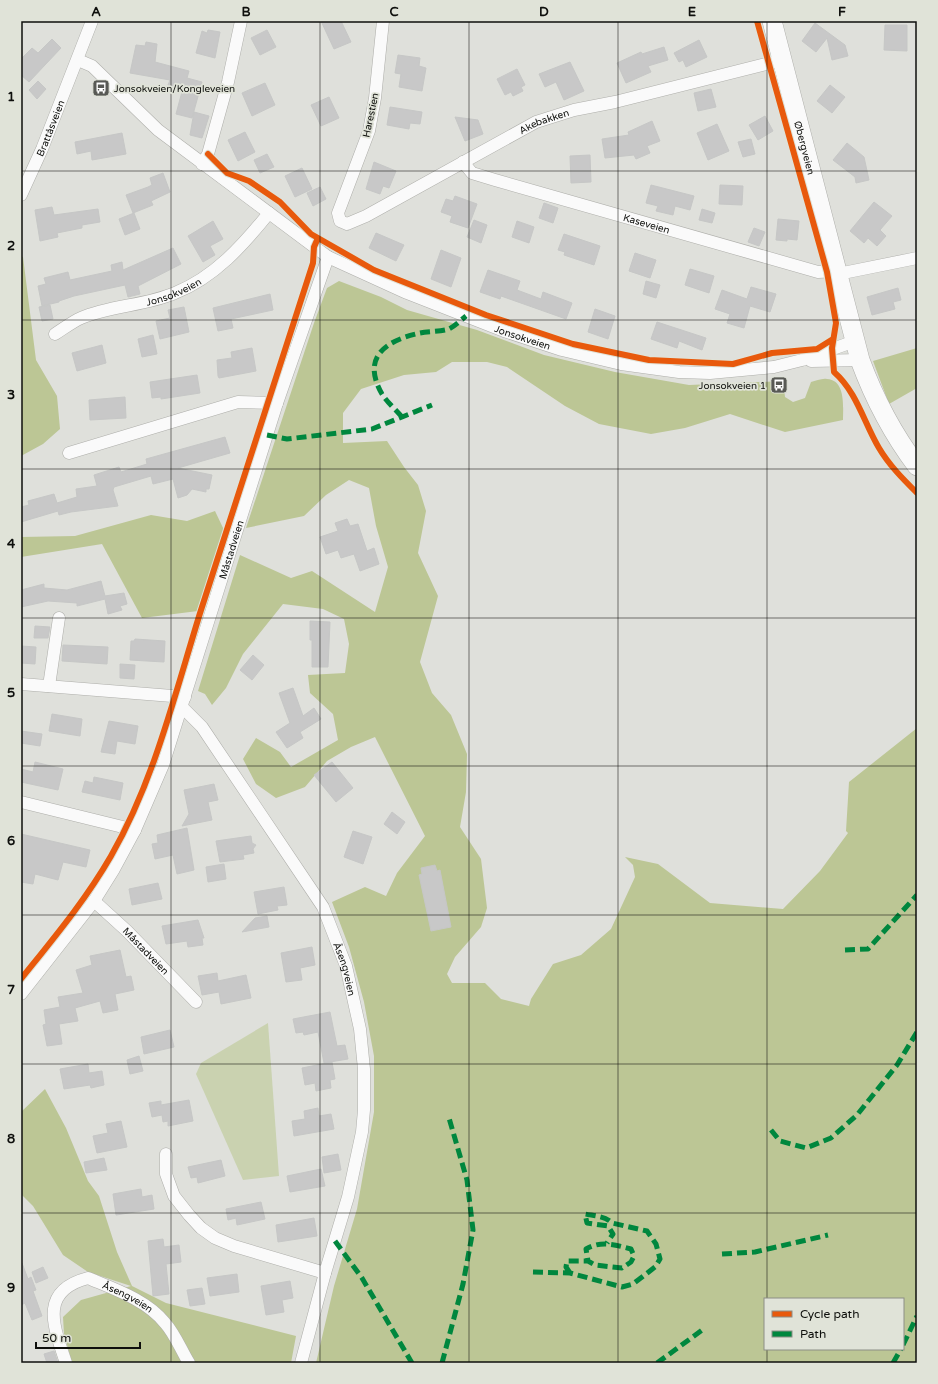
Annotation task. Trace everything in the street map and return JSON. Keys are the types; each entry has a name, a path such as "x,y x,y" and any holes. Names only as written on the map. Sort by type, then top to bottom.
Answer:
{"main road":[{"name":"Øbergveien","path":"772,21 860,360 869,386 884,417 899,443 917,466"}],"street":[{"name":"Brattåsveien","path":"21,195 42,149 92,21"},
{"path":"202,164 208,154 228,82 241,21"},
{"name":"Harestien","path":"340,205 369,131 375,98 383,21"},
{"name":"Jonsokveien","path":"78,60 92,66 158,130 328,256 407,293 504,331 562,350 621,364 672,371 710,373 774,367 802,360 855,341"},
{"name":"Akebakken","path":"340,205 338,213 340,221 347,224 353,223 536,122 574,110 615,102 782,60"},
{"name":"Kaseveien","path":"463,162 472,173 495,180 818,272 837,273"},
{"name":"Jonsokveien","path":"55,334 81,318 168,296 194,285 223,263 254,232 269,213"},
{"name":"Måstadveien","path":"21,994 94,900 114,869 135,830 163,765 277,403 328,256"},
{"path":"837,273 917,258"},
{"name":"Jonsokveien","path":"802,360 860,360"},
{"path":"69,453 238,402 277,403"},
{"path":"49,686 59,618"},
{"path":"21,684 183,702"},
{"name":"Åsengveien","path":"183,702 202,727 319,902 346,966 360,1029 364,1069 364,1110 362,1132 348,1197 325,1273 301,1363"},
{"path":"21,802 135,830"},
{"name":"Måstadveien","path":"94,900 127,931 196,1002"},
{"path":"166,1154 166,1174 174,1196 188,1215 201,1228 215,1238 234,1246 325,1273"},
{"name":"Åsengveien","path":"66,1363 54,1324 53,1308 58,1295 66,1287 88,1278 122,1293 155,1312 166,1323 188,1363"}],"green space":[{"path":"21,256 23,257 36,360 57,396 60,429 43,444 21,456"},
{"path":"339,281 381,297 407,310 477,330 544,355 615,372 689,385 783,381 785,397 793,402 805,398 811,382 825,379 838,384 843,402 843,420 785,432 730,414 685,428 651,434 599,424 565,406 507,367 487,362 452,362 436,372 404,375 361,389 343,413 343,443 387,441 418,485 426,511 418,553 438,596 420,662 432,693 451,715 467,754 466,792 460,827 481,859 487,908 481,927 455,957 447,974 452,983 485,983 501,999 529,1006 531,999 553,964 581,955 611,929 635,877 633,865 625,857 658,864 710,903 783,909 820,871 848,833 846,831 849,782 917,728 917,1363 316,1363 334,1286 357,1209 374,1112 374,1056 364,1002 349,947 332,902 365,887 386,896 397,873 425,836 375,737 351,747 327,761 305,787 276,798 256,784 243,759 256,738 280,752 291,767 338,740 333,714 310,693 308,675 345,673 349,644 344,619 323,609 283,604 243,654 226,688 212,705 205,694 198,691 240,555 291,578 312,571 375,612 388,567 376,526 369,488 349,480 326,495 304,516 246,528 327,288"},
{"path":"917,348 917,388 889,404 873,361"},
{"path":"215,511 224,530 198,611 142,618 102,544 21,557 21,537 75,536 151,515 187,521"},
{"path":"268,1023 279,1176 243,1180 196,1074 201,1063"},
{"path":"45,1089 66,1128 88,1181 99,1196 117,1252 132,1286 166,1303 296,1336 291,1363 72,1363 64,1334 63,1317 81,1300 131,1286 88,1272 63,1255 33,1206 21,1194 21,1112"}],"building":[{"path":"321,21 341,21 351,42 334,49"},
{"path":"815,23 845,45 848,56 832,60 827,38 816,52 802,41"},
{"path":"885,25 907,25 907,51 884,50"},
{"path":"208,30 220,32 215,58 196,53 202,31 207,33"},
{"path":"267,30 276,47 260,55 251,38"},
{"path":"52,39 61,48 29,82 21,75 21,59 32,48 38,53"},
{"path":"699,40 707,57 686,67 683,60 679,62 674,53"},
{"path":"146,42 157,44 155,62 189,71 187,78 202,82 192,118 176,114 183,88 168,85 170,80 130,73 136,45 145,46"},
{"path":"664,47 668,60 648,66 651,72 626,83 617,63 641,52 642,54"},
{"path":"398,55 420,58 419,66 426,68 422,91 399,87 401,74 395,73"},
{"path":"570,62 584,91 564,100 556,82 545,87 539,74"},
{"path":"517,69 525,85 521,87 523,91 513,96 511,92 505,95 497,79"},
{"path":"38,81 46,89 37,99 29,90"},
{"path":"265,83 275,105 252,116 242,93"},
{"path":"830,85 845,97 832,113 817,101"},
{"path":"711,89 716,107 698,111 694,93"},
{"path":"329,97 339,118 321,126 311,105"},
{"path":"390,107 422,112 420,124 410,123 409,129 387,125"},
{"path":"194,112 209,116 202,138 190,135"},
{"path":"765,116 773,131 758,140 749,125"},
{"path":"455,117 478,120 483,134 465,141"},
{"path":"652,121 660,141 647,146 650,153 636,159 634,155 605,158 602,139 629,135 628,132"},
{"path":"717,124 729,151 708,160 697,133"},
{"path":"245,132 255,152 238,161 228,140"},
{"path":"122,133 126,154 92,160 91,151 77,154 75,142"},
{"path":"751,139 755,154 743,157 738,142"},
{"path":"847,143 864,157 869,180 856,183 855,177 833,160"},
{"path":"267,154 274,167 260,173 254,160"},
{"path":"590,155 591,182 571,183 570,156"},
{"path":"374,162 396,171 389,188 383,186 380,194 366,189"},
{"path":"302,168 312,189 295,197 285,176"},
{"path":"163,173 170,192 151,201 153,205 133,213 126,195 152,185 150,178"},
{"path":"651,185 694,196 690,210 675,206 673,215 656,211 658,206 646,203"},
{"path":"720,185 743,186 742,205 719,204"},
{"path":"320,187 326,199 313,206 307,193"},
{"path":"455,196 477,204 468,228 450,222 452,216 441,212 446,199 453,201"},
{"path":"874,202 892,216 880,230 886,236 877,246 868,238 864,243 850,231"},
{"path":"544,203 558,208 553,223 539,218"},
{"path":"52,207 54,215 98,209 100,222 82,225 82,228 57,233 58,237 40,241 35,210"},
{"path":"702,209 715,213 712,223 699,220"},
{"path":"134,213 140,229 125,235 119,219"},
{"path":"778,219 799,221 797,240 776,240"},
{"path":"474,220 487,225 481,243 467,237"},
{"path":"213,221 223,239 210,246 215,255 203,262 188,236"},
{"path":"517,221 534,227 529,243 512,237"},
{"path":"754,228 765,232 759,246 748,242"},
{"path":"376,233 404,245 396,261 369,248"},
{"path":"564,234 600,246 594,265 564,255 565,252 558,250"},
{"path":"173,248 181,264 138,286 140,294 128,297 125,285 74,296 59,302 42,306 38,286 46,284 44,278 68,272 70,280 112,271 111,265 122,262 123,270"},
{"path":"441,250 461,258 451,287 431,279"},
{"path":"635,253 656,260 650,278 629,271"},
{"path":"690,269 714,276 709,293 685,285"},
{"path":"488,270 520,281 517,290 541,299 543,292 572,303 566,319 501,296 500,299 480,292"},
{"path":"646,281 660,285 656,298 643,294"},
{"path":"751,287 776,294 770,312 750,306 744,328 727,323 730,314 715,309 722,290 747,299"},
{"path":"898,288 901,300 893,302 895,309 872,315 867,297"},
{"path":"270,294 273,310 231,319 233,328 218,331 213,308"},
{"path":"50,305 53,319 42,321 39,307"},
{"path":"184,307 189,332 160,339 156,321 170,318 168,310"},
{"path":"595,309 615,316 608,339 588,332"},
{"path":"657,322 706,338 702,350 679,341 677,348 651,339"},
{"path":"153,335 157,354 142,357 138,339"},
{"path":"102,345 106,363 77,371 72,353"},
{"path":"252,348 256,371 219,378 217,360 232,358 231,352"},
{"path":"197,375 200,393 161,399 161,397 152,398 150,382"},
{"path":"125,397 126,418 90,420 89,400"},
{"path":"225,437 230,453 178,468 212,475 209,489 206,489 206,492 192,489 187,495 178,498 173,479 153,484 151,476 114,487 113,490 118,506 59,515 58,511 21,522 21,507 29,505 28,501 54,494 57,503 77,497 76,489 97,486 94,475 119,467 121,472 147,464 146,459"},
{"path":"347,519 350,526 358,524 367,551 374,548 379,564 360,571 354,554 341,558 338,550 326,554 320,537 338,531 335,523"},
{"path":"101,581 105,596 124,593 127,604 120,606 122,610 108,614 105,599 77,606 77,603 48,601 21,607 21,590 44,584 44,588 67,590"},
{"path":"310,621 330,622 328,667 312,667"},
{"path":"35,626 50,627 48,638 34,638"},
{"path":"135,639 165,641 164,662 130,660 131,641 134,641"},
{"path":"63,645 108,647 107,664 62,661"},
{"path":"21,646 36,647 35,664 21,663"},
{"path":"253,655 264,665 252,680 240,670"},
{"path":"120,664 135,665 134,679 120,678"},
{"path":"293,688 303,716 314,708 321,719 300,732 303,738 287,748 276,732 290,723 279,693"},
{"path":"52,714 82,719 80,736 49,731"},
{"path":"109,721 138,726 135,744 117,741 115,754 101,752"},
{"path":"21,731 42,734 40,746 21,743"},
{"path":"35,762 63,769 58,790 21,782 21,769 33,772"},
{"path":"332,762 353,788 336,802 314,775"},
{"path":"94,777 123,783 120,800 82,792 85,781 93,783"},
{"path":"214,784 218,800 208,802 212,820 182,826 189,814 184,790"},
{"path":"392,812 405,822 397,834 384,824"},
{"path":"187,828 194,870 177,874 173,855 155,859 152,844 158,843 157,835"},
{"path":"353,831 372,837 363,864 344,857"},
{"path":"21,834 90,850 86,867 63,862 58,880 35,874 33,884 21,882"},
{"path":"251,836 252,843 256,845 253,849 254,853 243,855 244,859 220,862 216,841"},
{"path":"224,864 226,879 208,882 206,867"},
{"path":"435,865 437,871 440,870 451,927 431,931 419,875 422,874 421,868"},
{"path":"158,883 162,899 132,905 129,889"},
{"path":"284,887 287,905 277,906 278,910 258,914 254,892"},
{"path":"267,916 269,927 242,932 255,918"},
{"path":"198,920 204,938 202,938 203,945 188,947 187,941 166,944 162,926"},
{"path":"312,947 315,965 300,968 302,980 286,982 281,953"},
{"path":"120,950 126,977 131,976 134,990 115,994 118,1010 103,1013 100,1001 75,1008 78,1021 59,1024 62,1044 47,1046 43,1025 46,1024 44,1010 60,1007 58,997 83,993 76,970 92,965 90,956"},
{"path":"217,973 218,981 246,975 251,998 221,1004 219,992 202,995 198,976"},
{"path":"330,1012 337,1046 345,1045 348,1059 324,1063 318,1032 304,1035 303,1032 296,1033 293,1019"},
{"path":"170,1030 174,1047 144,1054 141,1037"},
{"path":"139,1056 143,1071 130,1074 127,1060"},
{"path":"332,1062 335,1079 330,1080 331,1088 316,1091 315,1083 305,1085 302,1068"},
{"path":"88,1064 89,1073 102,1071 104,1085 91,1088 90,1085 64,1089 60,1069"},
{"path":"189,1100 193,1121 168,1126 168,1121 163,1122 162,1115 152,1117 149,1103 161,1101 161,1105"},
{"path":"318,1108 319,1116 331,1114 334,1129 294,1136 292,1121 305,1119 304,1111"},
{"path":"121,1121 127,1147 97,1153 93,1136 108,1133 106,1124"},
{"path":"338,1154 341,1170 324,1173 322,1157"},
{"path":"104,1158 107,1170 86,1173 84,1162"},
{"path":"221,1160 225,1176 198,1183 197,1177 191,1178 188,1167"},
{"path":"321,1169 325,1186 290,1192 287,1176"},
{"path":"141,1189 142,1197 152,1195 154,1209 116,1215 113,1194"},
{"path":"261,1202 265,1219 237,1225 236,1218 228,1220 226,1209"},
{"path":"314,1218 317,1236 278,1242 276,1225"},
{"path":"163,1239 164,1247 179,1245 181,1262 166,1264 169,1294 153,1296 148,1241"},
{"path":"22,1263 28,1279 31,1277 36,1290 33,1291 42,1316 32,1320 25,1303 21,1305"},
{"path":"43,1267 48,1278 36,1283 32,1272"},
{"path":"237,1274 239,1292 210,1296 207,1278"},
{"path":"290,1281 293,1298 282,1300 284,1312 266,1315 261,1286"},
{"path":"202,1288 205,1304 190,1306 187,1290"},
{"path":"54,1351 58,1363 47,1363 44,1354"}],"marked path":[{"path":"402,417 384,397 376,382 374,371 375,362 379,354 385,347 404,337 449,329 466,316"},
{"path":"267,435 287,439 372,429 432,405"},
{"path":"845,950 868,949 917,895"},
{"path":"771,1130 780,1141 806,1148 831,1138 857,1115 897,1065 917,1032"},
{"path":"442,1363 463,1284 473,1230 467,1180 449,1118"},
{"path":"533,1272 570,1273 622,1287 633,1284 655,1267 660,1259 656,1244 647,1231 612,1223 603,1218 585,1214 587,1223 608,1226 613,1234 607,1243"},
{"path":"722,1254 755,1252 828,1235"},
{"path":"335,1241 362,1278 412,1363"},
{"path":"570,1273 566,1267 567,1261 588,1261 595,1265 622,1268 631,1262 634,1256 631,1249 603,1244 586,1249 588,1261"},
{"path":"904,1343 917,1316"},
{"path":"657,1363 705,1328"},
{"path":"893,1363 900,1350"}],"cycle path":[{"path":"757,21 827,272 836,323 832,348 834,372 849,389 887,460 896,472 917,493"},
{"path":"208,154 227,173 249,181 280,202 311,234 374,270 486,315 573,344 649,360 733,364 772,353 817,349 833,339"},
{"path":"21,979 68,919 101,873 126,827 140,797 173,704 201,610 313,263 314,247 318,238"}],"place":[{"name":"Jonsokveien/Kongleveien","path":"101,88"},
{"name":"Jonsokveien 1","path":"779,385"}]}
